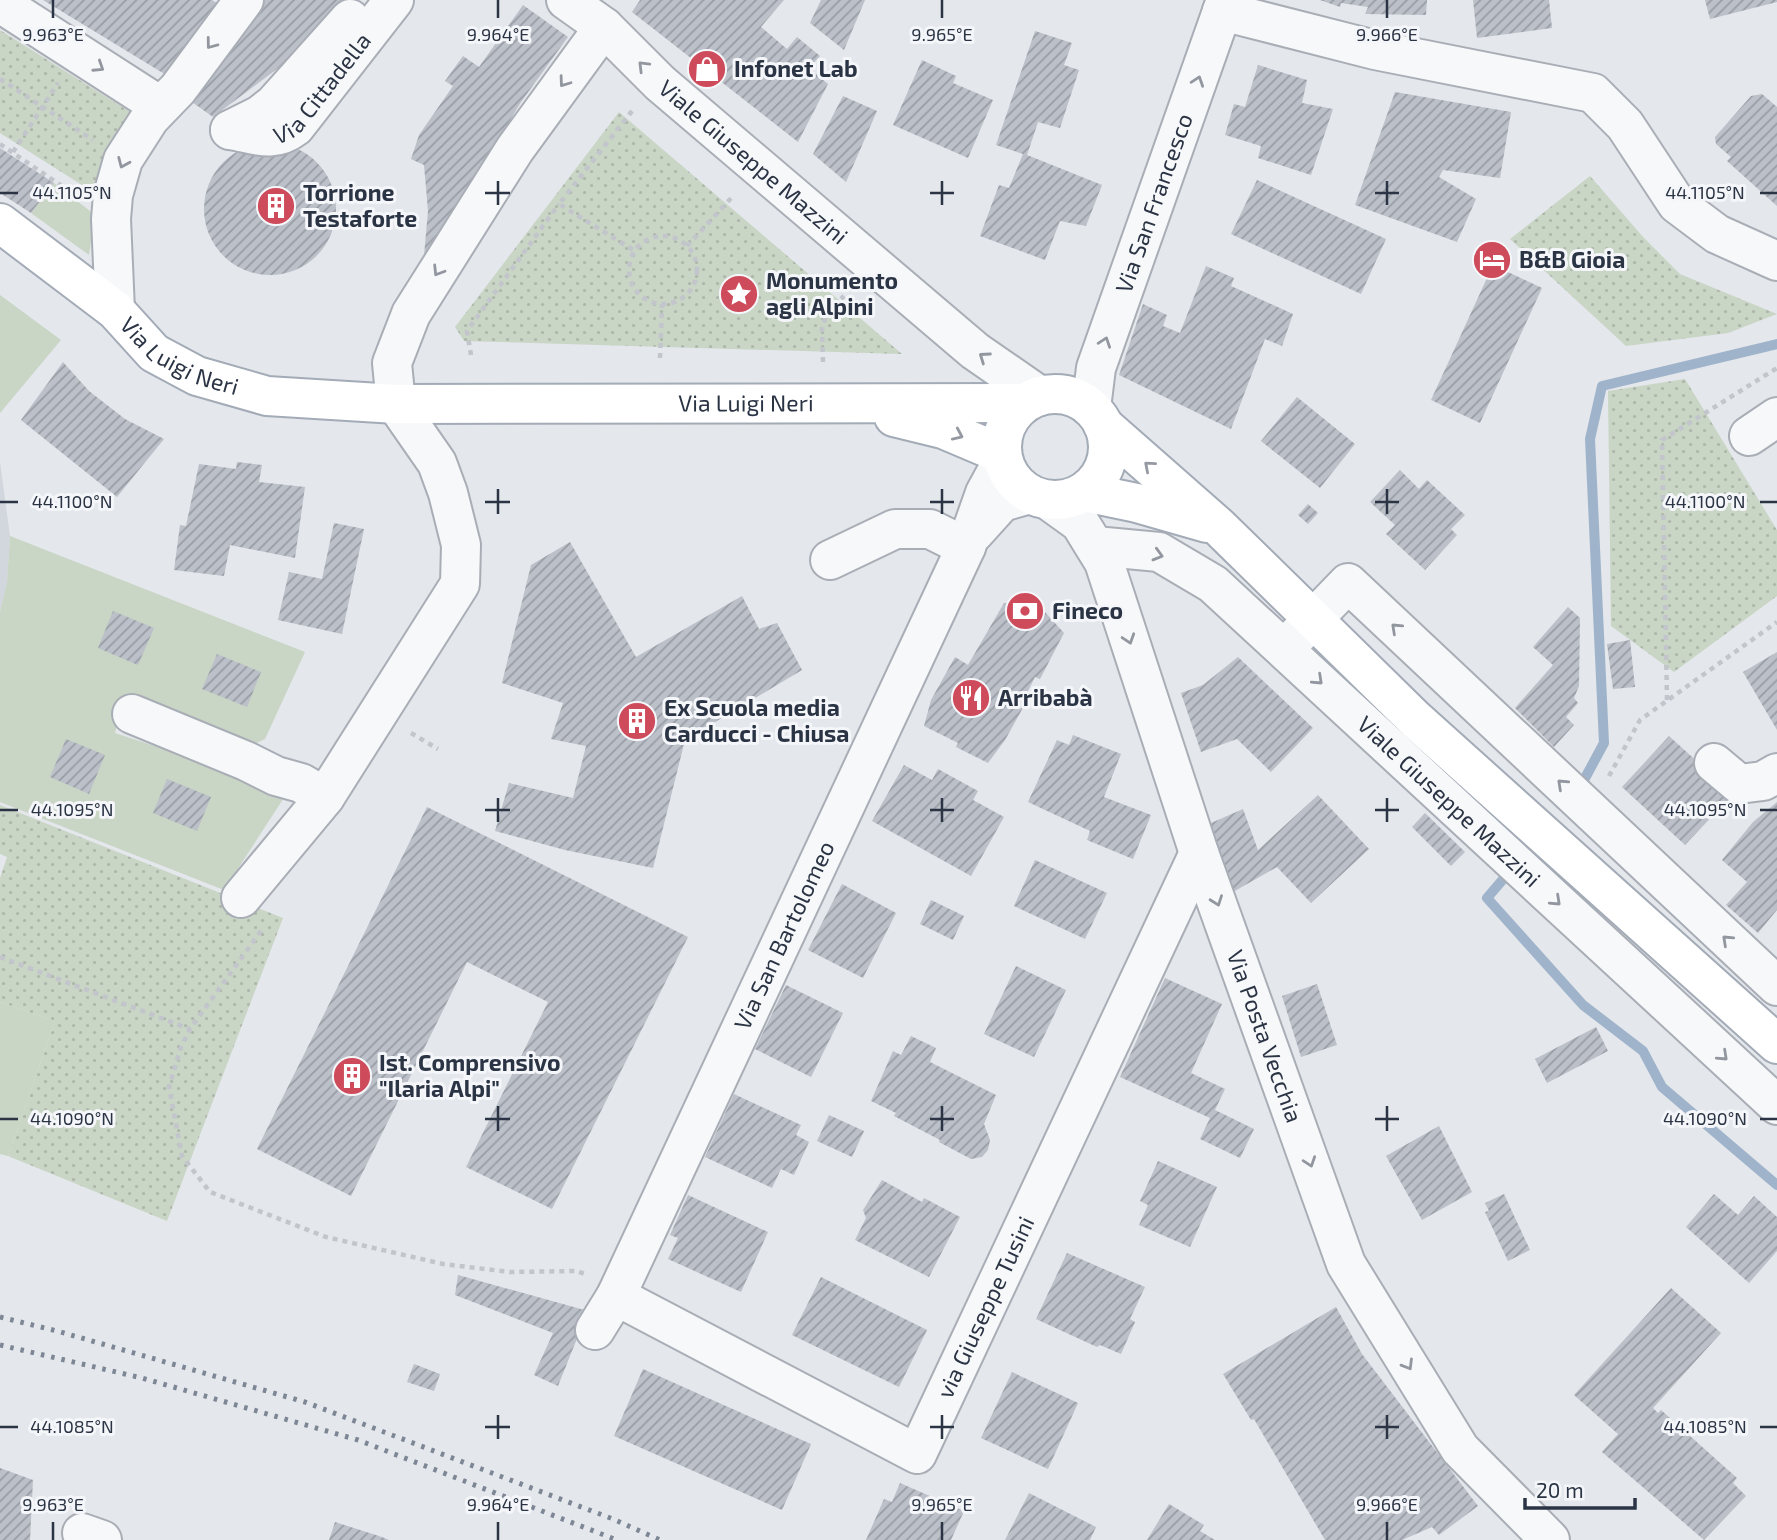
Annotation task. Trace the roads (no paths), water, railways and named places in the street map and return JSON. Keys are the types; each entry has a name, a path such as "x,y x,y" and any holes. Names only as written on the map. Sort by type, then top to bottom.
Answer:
{"main road":[{"name":"Via Luigi Neri","path":"0,223 115,310 154,353 197,376 267,396 396,404 845,404 1031,400"},
{"name":"Viale Giuseppe Mazzini","path":"1031,400 1069,396 1097,416 1219,527 1416,720 1777,1044"},
{"path":"1031,400 1012,414 1005,427 1002,457 1016,484 1054,495 1098,480 1106,462 1108,443 1097,416"},
{"name":"Via Luigi Neri","path":"845,404 943,429 1002,457"},
{"name":"Viale Giuseppe Mazzini","path":"1054,495 1137,503 1219,527"}],"street":[{"path":"115,310 111,219 113,195 123,160 135,138 160,106 178,89 243,0"},
{"name":"Via Cittadella","path":"368,0 274,104 260,115 230,130 268,138 280,137 295,127 394,0"},
{"name":"Viale Giuseppe Mazzini","path":"566,0 604,27 660,83 1031,400"},
{"path":"0,1 160,106"},
{"path":"1224,6 1375,50 1593,93 1625,125 1677,204 1717,234 1777,261"},
{"name":"Via San Francesco","path":"1097,416 1096,368 1224,6"},
{"path":"241,898 325,797 460,584 461,545 444,483 437,463 396,404 392,363 411,314 514,149 604,27"},
{"path":"968,542 985,493 1002,457"},
{"path":"968,542 1002,502 1054,495"},
{"name":"Via Posta Vecchia","path":"1054,495 1080,523 1104,562 1199,853 1346,1264 1460,1449 1550,1540"},
{"path":"830,560 895,529 930,529 968,542"},
{"name":"Via San Bartolomeo","path":"595,1330 616,1296 968,542"},
{"name":"Viale Giuseppe Mazzini","path":"1095,546 1159,552 1213,584 1777,1105"},
{"path":"1284,649 1348,583 1777,986"},
{"path":"132,714 276,776 301,783 325,797"},
{"path":"1714,763 1739,784 1763,780 1777,774"},
{"name":"via Giuseppe Tusini","path":"616,1296 917,1454 1199,853"}],"waterway":[{"path":"1584,780 1604,743 1590,439 1602,386 1777,344"},
{"path":"1505,877 1487,898 1583,1005 1643,1051 1662,1087 1777,1185"}],"railway":[{"path":"0,1317 305,1402 613,1519 660,1540"},
{"path":"0,1345 142,1378 358,1440 617,1540"}],"place":[{"name":"Infonet Lab","path":"707,69"},
{"name":"Torrione Testaforte","path":"276,206"},
{"name":"B&B Gioia","path":"1492,260"},
{"name":"Monumento agli Alpini","path":"739,294"},
{"name":"Fineco","path":"1025,611"},
{"name":"Arribabà","path":"971,698"},
{"name":"Ex Scuola media Carducci - Chiusa","path":"637,721"},
{"name":"Ist. Comprensivo \"Ilaria Alpi\"","path":"352,1076"}]}
